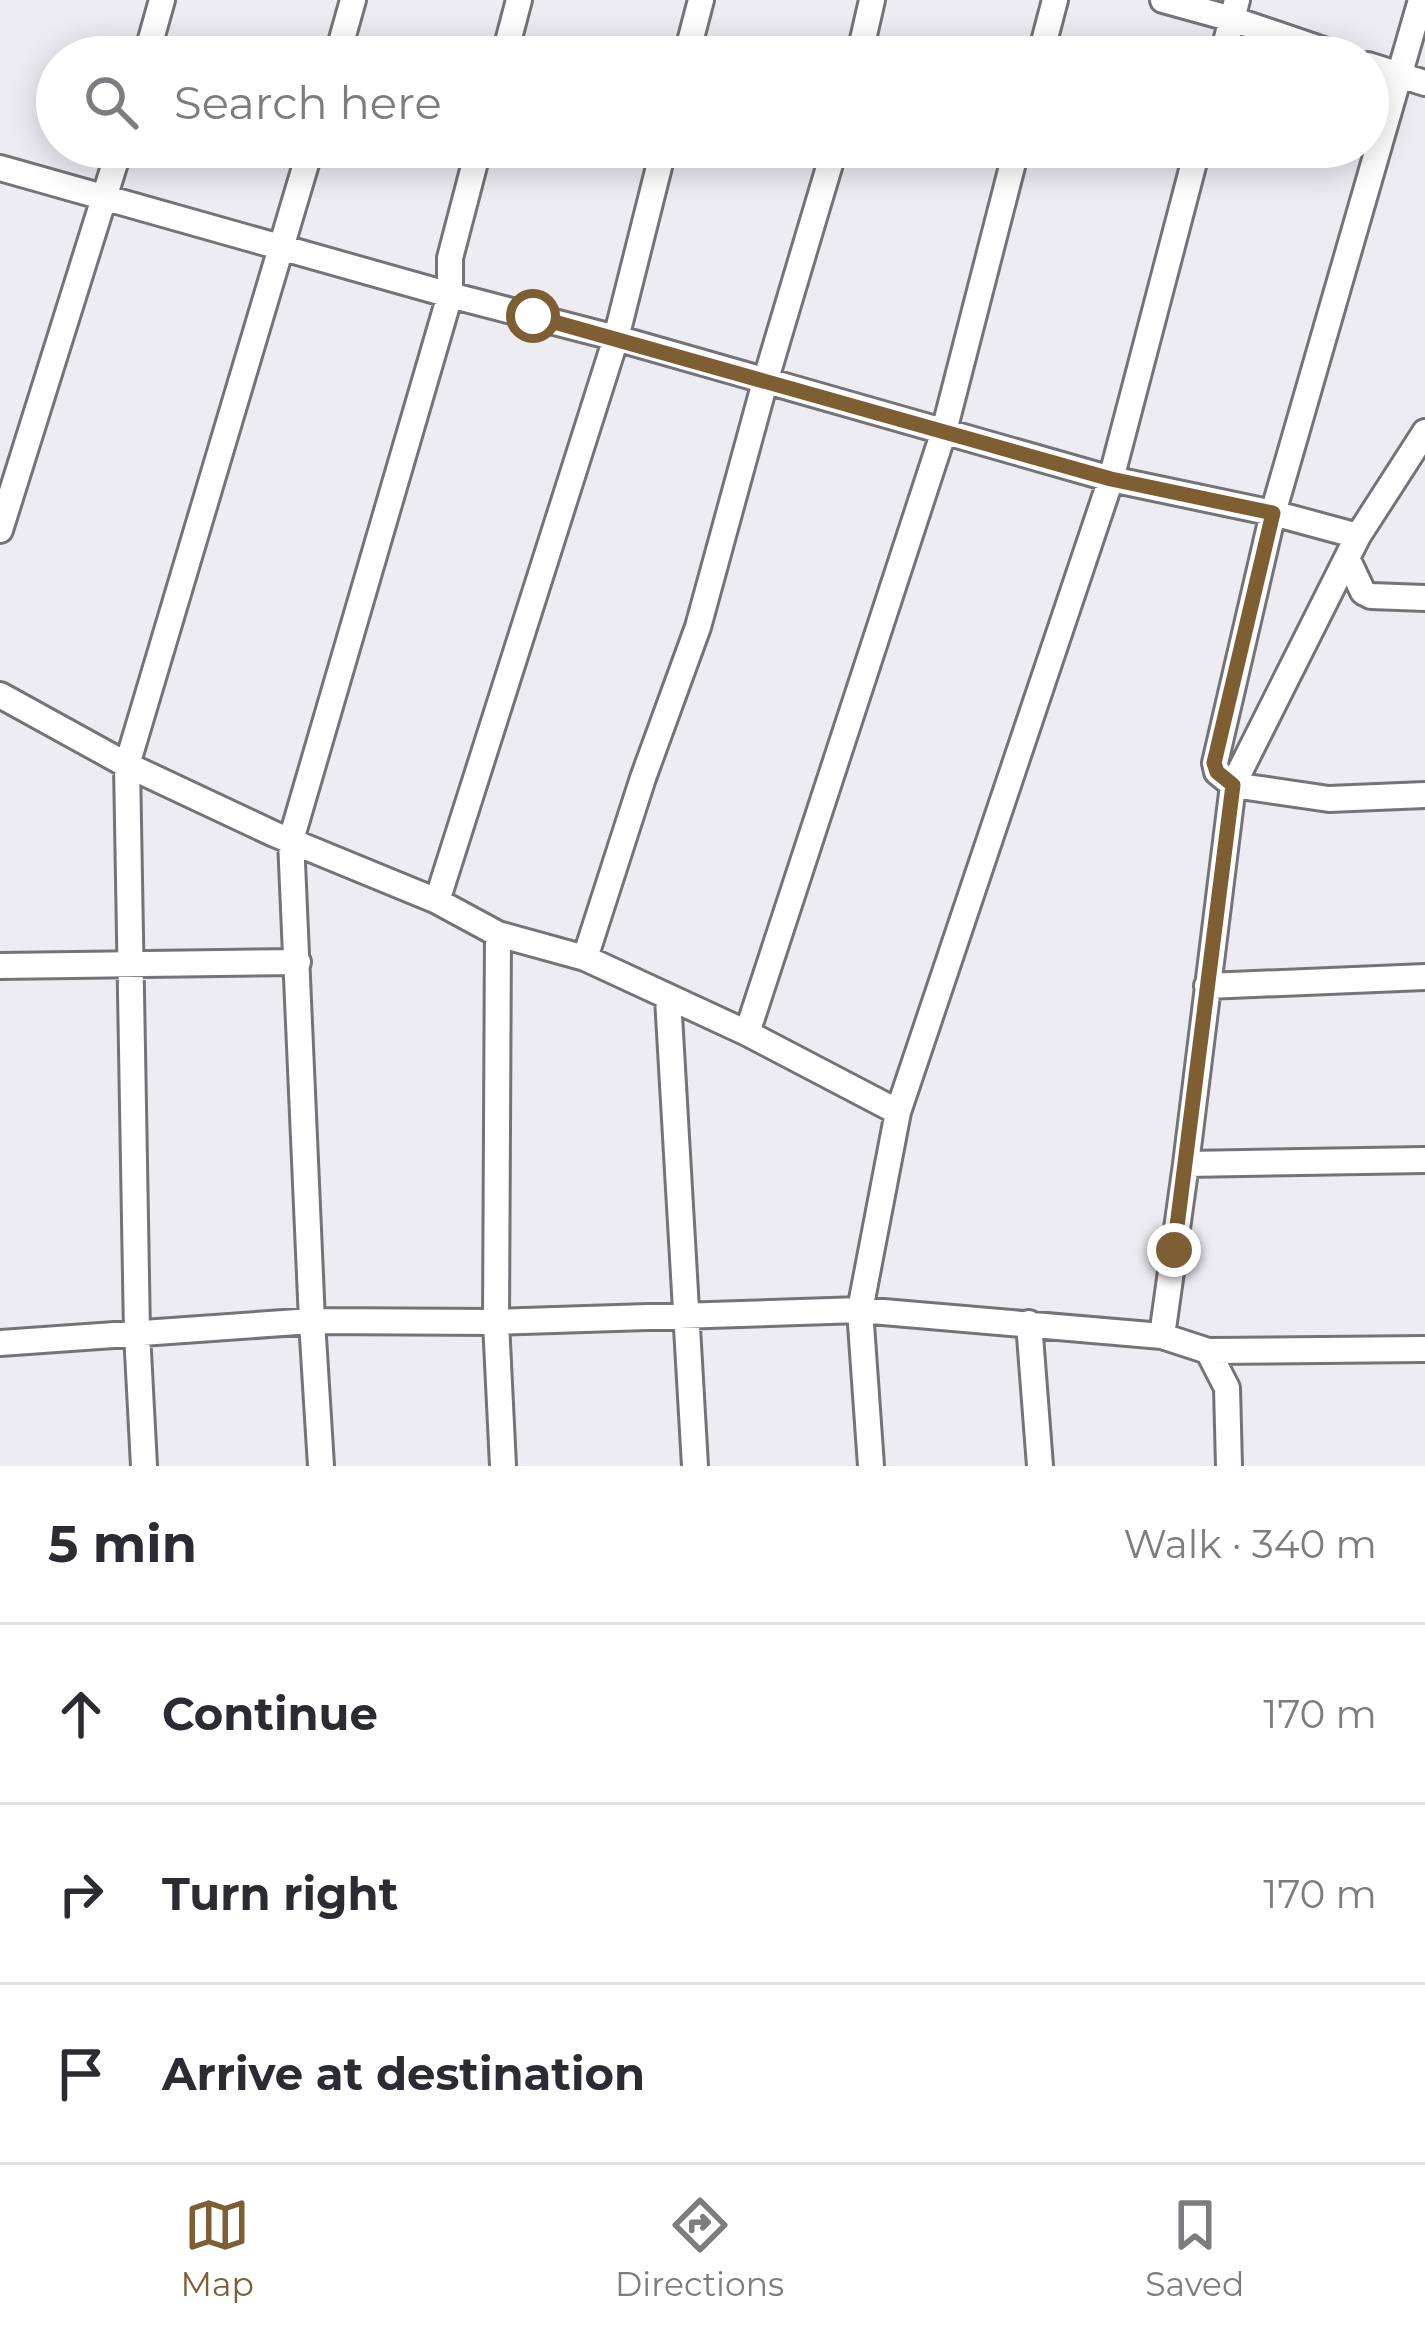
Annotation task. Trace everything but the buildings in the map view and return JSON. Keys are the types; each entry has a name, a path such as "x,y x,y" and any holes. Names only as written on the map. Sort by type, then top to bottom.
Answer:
{"street":[{"path":"152,36 162,0"},
{"path":"343,36 353,0"},
{"path":"510,36 519,0"},
{"path":"692,36 701,0"},
{"path":"864,36 872,0"},
{"path":"1046,36 1055,0"},
{"path":"1163,0 1235,9 1296,36"},
{"path":"1389,107 1421,0"},
{"path":"1389,72 1425,83"},
{"path":"0,168 1111,479 1273,513 1353,548"},
{"path":"0,530 114,168"},
{"path":"144,1466 137,1333 127,764 305,168"},
{"path":"321,1466 292,840 450,295 450,258 474,168"},
{"path":"437,901 616,338 659,168"},
{"path":"584,958 698,626 829,168"},
{"path":"747,1033 944,431 1012,168"},
{"path":"871,1466 860,1310 898,1112 1111,479 1192,168"},
{"path":"1371,168 1273,513 1214,763 1217,772 1233,785 1329,799 1425,795"},
{"path":"1162,1336 1233,785 1353,548 1425,432"},
{"path":"1353,548 1363,592 1425,598"},
{"path":"0,695 127,764 274,834 437,901 498,934 584,958 747,1033 898,1112"},
{"path":"498,934 496,1322 503,1466"},
{"path":"0,966 298,962"},
{"path":"1207,986 1425,977"},
{"path":"668,998 695,1466"},
{"path":"1186,1164 1425,1160"},
{"path":"0,1343 312,1321 496,1322 860,1310 1162,1336 1208,1352 1425,1349"},
{"path":"1029,1323 1040,1466"},
{"path":"1208,1352 1226,1388 1229,1466"}],"route":[{"path":"533,316 1111,479 1273,513 1214,763 1217,772 1233,785 1174,1250"}]}
